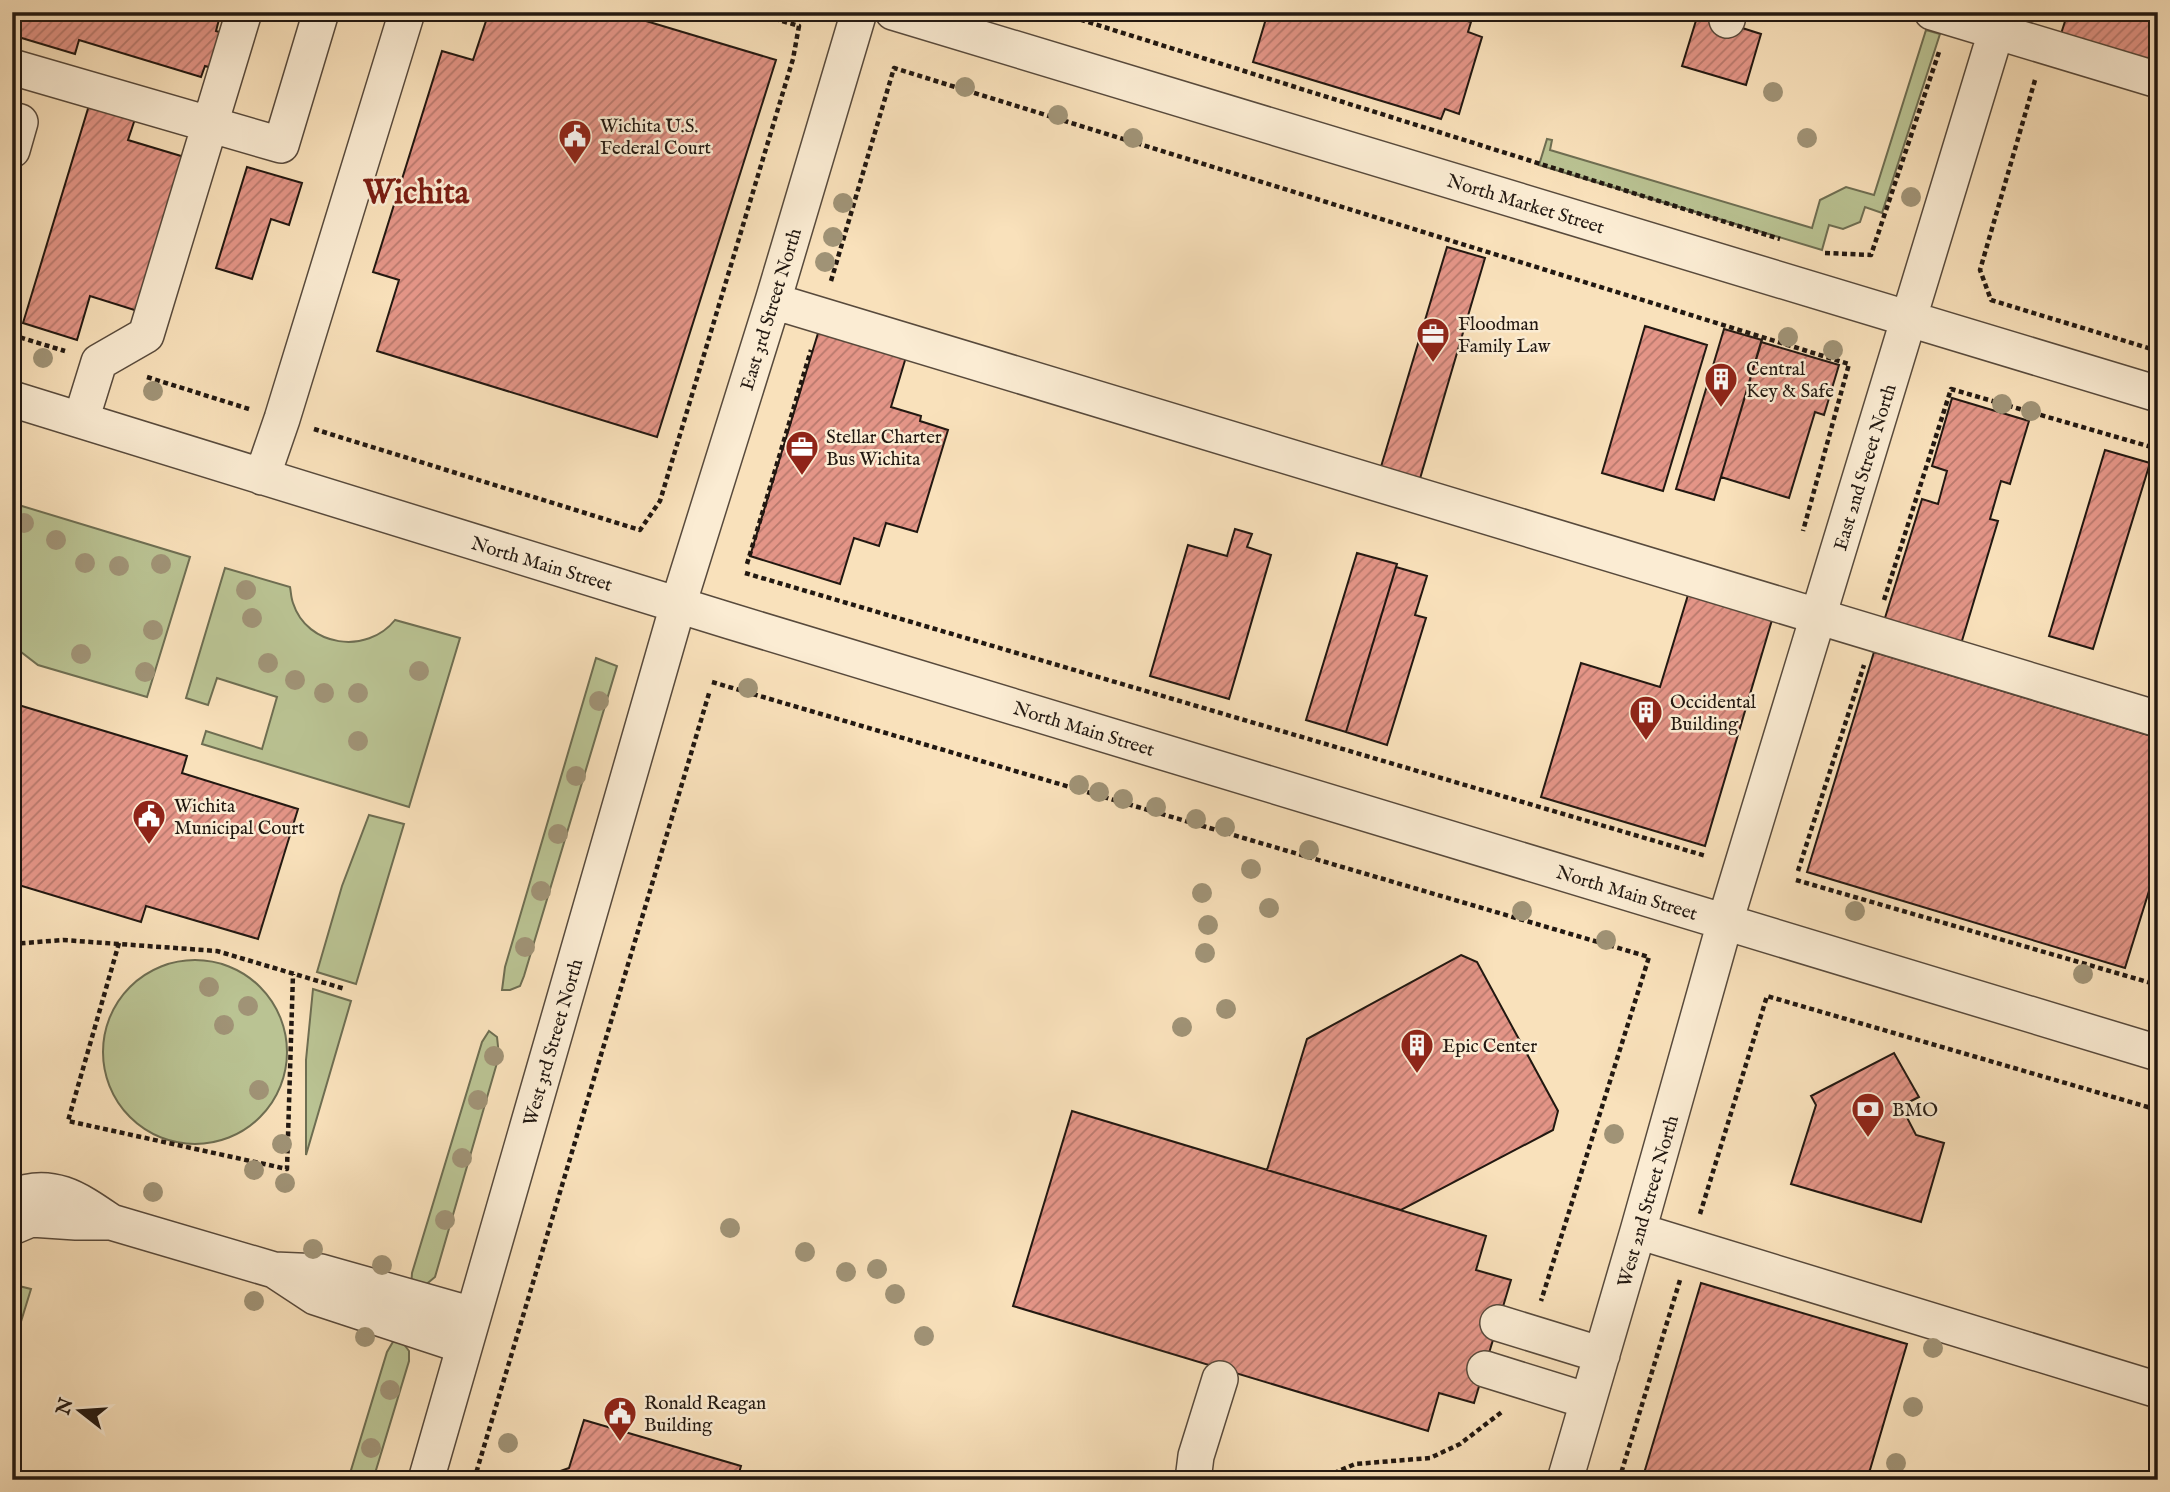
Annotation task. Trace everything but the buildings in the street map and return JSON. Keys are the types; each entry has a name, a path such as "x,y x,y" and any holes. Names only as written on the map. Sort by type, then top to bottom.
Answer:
{"street":[{"path":"81,420 99,362 146,335 212,125 244,12"},
{"path":"12,67 281,145 321,12"},
{"path":"262,477 407,12"},
{"name":"East 3rd Street North","path":"678,605 773,301 859,12"},
{"name":"North Market Street","path":"893,12 2158,394"},
{"path":"1941,15 1999,22 2045,46 2158,80"},
{"name":"East 2nd Street North","path":"1726,922 1999,22"},
{"path":"12,120 20,122 12,150"},
{"path":"773,301 2158,719"},
{"name":"North Main Street","path":"12,399 678,605 2158,1053"},
{"name":"West 3rd Street North","path":"426,1480 678,605"},
{"name":"West 2nd Street North","path":"1565,1480 1726,922"},
{"path":"12,1197 31,1191 76,1198 111,1222"},
{"path":"12,1227 31,1219 111,1222 274,1270 321,1272 469,1330"},
{"path":"1638,1231 2158,1390"},
{"path":"1514,1328 1602,1355"},
{"path":"1501,1374 1588,1401"},
{"path":"1193,1480 1195,1456 1220,1379"}],"path":[{"path":"12,335 640,530 660,502 793,60 799,26 752,12"},
{"path":"1056,12 1788,242"},
{"path":"1814,250 1827,254 1871,255 1941,15"},
{"path":"2045,46 1980,270 1991,300 2158,351"},
{"path":"1798,871 1951,389 2158,449"},
{"path":"712,682 1648,957 1514,1328"},
{"path":"474,1480 710,690"},
{"path":"1796,880 2158,985"},
{"path":"12,944 63,940 217,951 345,989"},
{"path":"119,943 68,1121 287,1169 293,974"},
{"path":"1619,1480 1767,996 2158,1110"},
{"path":"1318,1480 1355,1464 1430,1458 1460,1444 1504,1410 1501,1374"}],"green space":[{"path":"1926,30 1940,34 1882,213 1865,207 1860,222 1843,229 1829,225 1822,250 1539,165 1547,139 1552,140 1550,150 1812,228 1820,200 1846,187 1874,195"},
{"path":"12,503 190,557 147,697 38,665 12,645"},
{"path":"225,568 290,587 292,601 300,618 324,637 354,642 383,631 395,620 460,638 409,807 202,744 206,731 262,749 277,697 217,678 208,705 186,698"},
{"path":"596,658 617,666 524,976 520,986 502,990 505,967"},
{"path":"369,815 404,824 356,984 317,972 342,886"},
{"path":"195,960 230,967 260,987 280,1017 287,1052 280,1087 260,1117 230,1137 195,1144 160,1137 130,1117 110,1087 103,1052 110,1017 130,987 160,967"},
{"path":"313,989 351,1001 306,1155 306,1060"},
{"path":"489,1031 497,1037 499,1056 435,1277 423,1287 411,1288 412,1273 482,1042"},
{"path":"19,1286 31,1289 12,1351 12,1308"},
{"path":"397,1335 409,1351 409,1361 373,1480 348,1480 387,1352"}],"place":[{"name":"Wichita U.S. Federal Court","path":"575,166"},
{"name":"Floodman Family Law","path":"1433,364"},
{"name":"Central Key & Safe","path":"1721,409"},
{"name":"Stellar Charter Bus Wichita","path":"802,477"},
{"name":"Occidental Building","path":"1646,742"},
{"name":"Wichita Municipal Court","path":"149,846"},
{"name":"Epic Center","path":"1417,1075"},
{"name":"BMO","path":"1868,1139"},
{"name":"Ronald Reagan Building","path":"620,1443"}],"district":[{"name":"Wichita","path":"416,191"}]}
